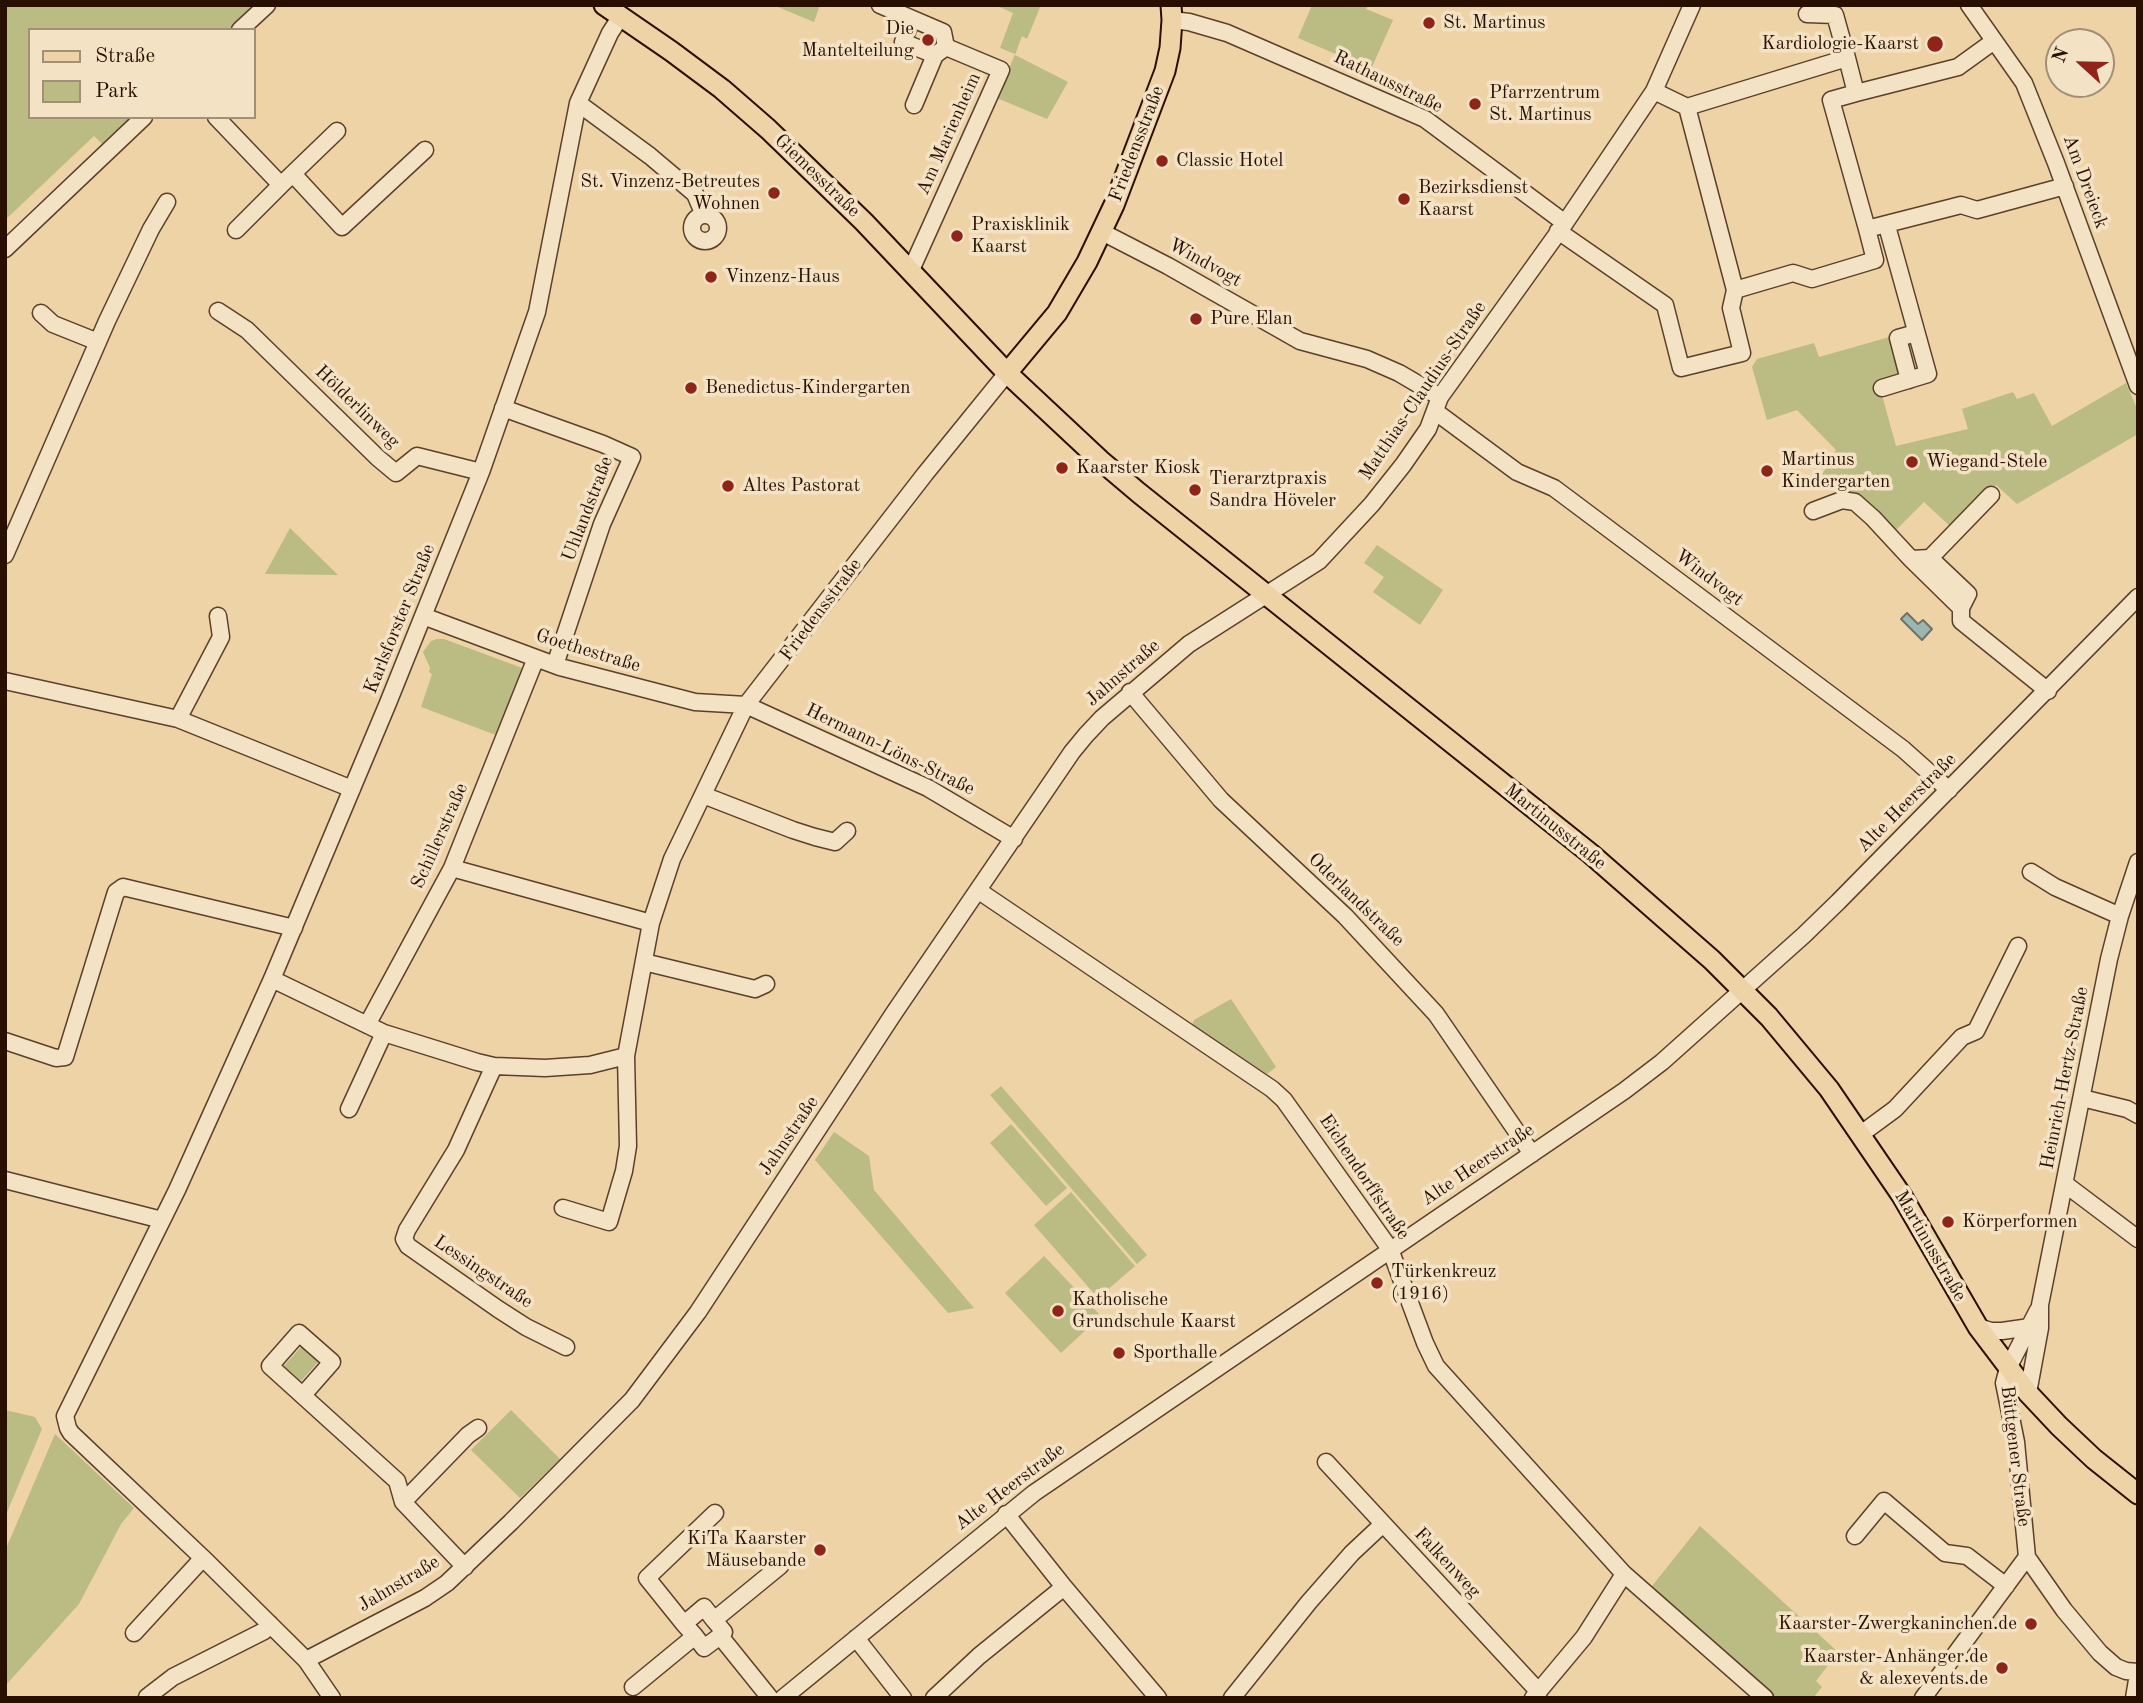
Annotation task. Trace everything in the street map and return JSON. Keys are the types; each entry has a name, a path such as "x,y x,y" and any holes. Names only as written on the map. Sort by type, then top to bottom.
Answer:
{"main road":[{"name":"Giemesstraße","path":"613,10 702,74 768,129 864,222 1007,373"},
{"name":"Friedensstraße","path":"1007,373 1057,313 1102,232 1157,95 1170,48 1172,13"},
{"name":"Martinusstraße","path":"1007,373 1139,493 1591,854 1743,990 1790,1040 1829,1089 1902,1196 1978,1326 2008,1368"},
{"name":"Büttgener Straße","path":"2008,1368 2059,1426 2136,1494"}],"street":[{"path":"242,28 267,5"},
{"name":"Am Marienheim","path":"880,5 943,32 941,51"},
{"name":"Matthias-Claudius-Straße","path":"1267,595 1319,561 1349,530 1403,465 1428,429 1438,405 1654,91 1692,5"},
{"name":"Am Dreieck","path":"1969,5 2024,83 2138,386"},
{"name":"Karlsforster Straße","path":"203,1558 71,1433 65,1416 177,1190 272,979 481,472 537,312 578,103 610,33 613,10"},
{"name":"Rathausstraße","path":"1172,13 1189,22 1227,33 1425,119 1665,305 1681,368 1742,353 1731,308 1735,290"},
{"path":"1807,14 1835,15 1856,93"},
{"name":"Am Marienheim","path":"911,270 1001,69 903,42 912,19"},
{"path":"1875,260 1831,100 1958,67 1994,41"},
{"path":"914,106 941,51"},
{"path":"1654,91 1687,107 1847,58"},
{"path":"578,103 650,156 695,194 704,215"},
{"path":"1687,107 1735,290 1793,273 1812,279 1894,256"},
{"path":"5,249 142,119"},
{"path":"218,119 342,227 425,150"},
{"path":"236,230 337,131"},
{"path":"1867,229 1961,205 1977,210 2065,187"},
{"path":"5,555 98,342 151,229 167,202"},
{"path":"1882,388 1928,374 1887,226"},
{"name":"Windvogt","path":"1102,232 1300,341 1367,359 1399,373 1517,472 1554,488 1903,749 1949,790"},
{"name":"Hölderlinweg","path":"219,312 247,330 396,473 417,456 481,472"},
{"path":"41,313 53,324 98,342"},
{"name":"Friedensstraße","path":"564,1208 609,1223 624,1171 628,1146 626,1056 651,923 673,859 746,705 1007,373"},
{"name":"Uhlandstraße","path":"503,408 632,457 602,524 555,665"},
{"path":"1911,559 1930,558 1990,495"},
{"path":"1813,511 1842,500 1855,502 1961,608"},
{"path":"1930,558 1968,594 1961,608 1961,621 2048,691"},
{"name":"Jahnstraße","path":"306,1660 425,1598 465,1567 632,1400 698,1312 894,1013 1079,744 1130,692 1189,643 1267,595"},
{"name":"Alte Heerstraße","path":"783,1698 1006,1514 1085,1456 1532,1154 1662,1062 1838,902 2135,605"},
{"path":"178,719 221,637 218,616"},
{"name":"Goethestraße","path":"423,616 555,665 679,699 710,704 746,705"},
{"name":"Schillerstraße","path":"366,1024 452,869 536,658"},
{"path":"5,681 178,719 352,789"},
{"name":"Oderlandstraße","path":"1130,692 1221,800 1345,916 1436,1013 1532,1154"},
{"name":"Hermann-Löns-Straße","path":"746,705 928,788 1014,839"},
{"path":"703,795 815,837 835,842 847,831"},
{"name":"Heinrich-Hertz-Straße","path":"2028,1393 2040,1328 2040,1305 2109,959 2138,862"},
{"path":"452,869 651,923"},
{"path":"2031,872 2055,887 2120,916"},
{"path":"5,1041 56,1058 65,1057 116,892 123,887 294,928"},
{"name":"Eichendorffstraße","path":"979,891 1272,1089 1294,1111 1390,1249 1436,1366 1624,1574 1765,1698"},
{"path":"1861,1135 1895,1109 1962,1038 1976,1031 2018,946"},
{"path":"644,962 755,989 766,984"},
{"path":"272,979 384,1032 494,1066 545,1068 590,1065 626,1056"},
{"path":"349,1109 384,1032"},
{"name":"Lessingstraße","path":"494,1066 456,1150 404,1239 408,1246 498,1309 566,1347"},
{"path":"2082,1098 2127,1109 2138,1115"},
{"path":"5,1180 162,1220"},
{"path":"2066,1184 2138,1238"},
{"name":"Heinrich-Hertz-Straße","path":"2008,1368 2040,1305"},
{"path":"1978,1326 1991,1331 2001,1331 2030,1326"},
{"name":"Büttgener Straße","path":"2008,1368 2004,1384 2016,1443 2028,1557 2064,1610 2100,1653 2116,1667 2138,1673"},
{"path":"303,1395 397,1481 403,1502 465,1567"},
{"path":"403,1502 478,1427"},
{"name":"Falkenweg","path":"1326,1462 1536,1695"},
{"path":"1855,1536 1884,1501 1945,1553 1967,1556 2006,1586"},
{"path":"633,1687 690,1630 704,1607 724,1632 704,1648 690,1630 647,1578 715,1513"},
{"path":"1006,1514 1158,1698"},
{"path":"1232,1698 1343,1563 1383,1524"},
{"path":"1923,1698 2028,1557"},
{"path":"134,1633 203,1558 306,1660 332,1698"},
{"path":"714,1620 780,1566"},
{"path":"1536,1695 1584,1637 1624,1574"},
{"path":"934,1698 979,1656 1064,1587"},
{"path":"148,1697 173,1677 264,1630 270,1624"},
{"path":"720,1636 770,1698"},
{"path":"856,1638 903,1698"},
{"path":"2134,1698 2138,1673"}],"green space":[{"path":"5,5 255,5 230,28 28,28 28,119 129,119 102,144 94,136 5,220"},
{"path":"773,5 820,5 814,22"},
{"path":"995,5 1041,5 1027,39 1022,36 1015,55 1068,82 1047,119 997,98 1015,54 1000,48 1013,13"},
{"path":"1312,5 1368,5 1366,9 1393,20 1371,69 1298,38"},
{"path":"1893,336 1903,377 1879,384 1896,446 1968,429 1962,409 2013,392 2017,399 2034,393 2052,426 2126,383 2138,411 2138,434 2017,504 1996,485 1954,530 1924,502 1893,533 1865,506 1819,480 1836,450 1797,410 1767,420 1752,367 1757,359 1814,343 1819,357"},
{"path":"290,528 338,575 265,574"},
{"path":"1377,545 1443,590 1420,625 1373,592 1384,577 1364,563"},
{"path":"444,639 525,669 504,738 421,707 432,674 423,652 431,641"},
{"path":"1231,999 1276,1067 1267,1074 1192,1025 1194,1020"},
{"path":"1001,1086 1147,1255 1137,1264 990,1095"},
{"path":"1011,1124 1067,1188 1046,1206 990,1143"},
{"path":"834,1132 869,1156 874,1190 974,1308 948,1313 815,1160"},
{"path":"1071,1192 1135,1266 1098,1298 1034,1225"},
{"path":"1044,1256 1101,1316 1061,1353 1005,1293"},
{"path":"301,1347 318,1362 301,1381 284,1366"},
{"path":"5,1410 35,1417 42,1429 5,1517"},
{"path":"511,1410 560,1459 520,1498 471,1450"},
{"path":"55,1434 134,1508 121,1524 79,1604 5,1686 5,1551"},
{"path":"1700,1526 1838,1652 1816,1681 1822,1687 1813,1698 1770,1698 1648,1591"}],"water":[{"path":"1907,613 1918,624 1923,620 1932,629 1922,640 1901,619"}],"place":[{"name":"St. Martinus","path":"1429,23"},
{"name":"Die Mantelteilung","path":"928,40"},
{"name":"Kardiologie-Kaarst","path":"1935,44"},
{"name":"Pfarrzentrum St. Martinus","path":"1475,104"},
{"name":"Classic Hotel","path":"1162,161"},
{"name":"St. Vinzenz-Betreutes Wohnen","path":"774,193"},
{"name":"Bezirksdienst Kaarst","path":"1404,199"},
{"name":"Praxisklinik Kaarst","path":"957,236"},
{"name":"Vinzenz-Haus","path":"711,277"},
{"name":"Pure Elan","path":"1196,319"},
{"name":"Benedictus-Kindergarten","path":"691,388"},
{"name":"Wiegand-Stele","path":"1912,462"},
{"name":"Kaarster Kiosk","path":"1062,468"},
{"name":"Martinus Kindergarten","path":"1767,471"},
{"name":"Altes Pastorat","path":"728,486"},
{"name":"Tierarztpraxis Sandra Höveler","path":"1195,490"},
{"name":"Körperformen","path":"1948,1222"},
{"name":"Türkenkreuz (1916)","path":"1377,1283"},
{"name":"Katholische Grundschule Kaarst","path":"1058,1311"},
{"name":"Sporthalle","path":"1119,1353"},
{"name":"KiTa Kaarster Mäusebande","path":"820,1550"},
{"name":"Kaarster-Zwergkaninchen.de","path":"2031,1624"},
{"name":"Kaarster-Anhänger.de & alexevents.de","path":"2002,1668"}]}
